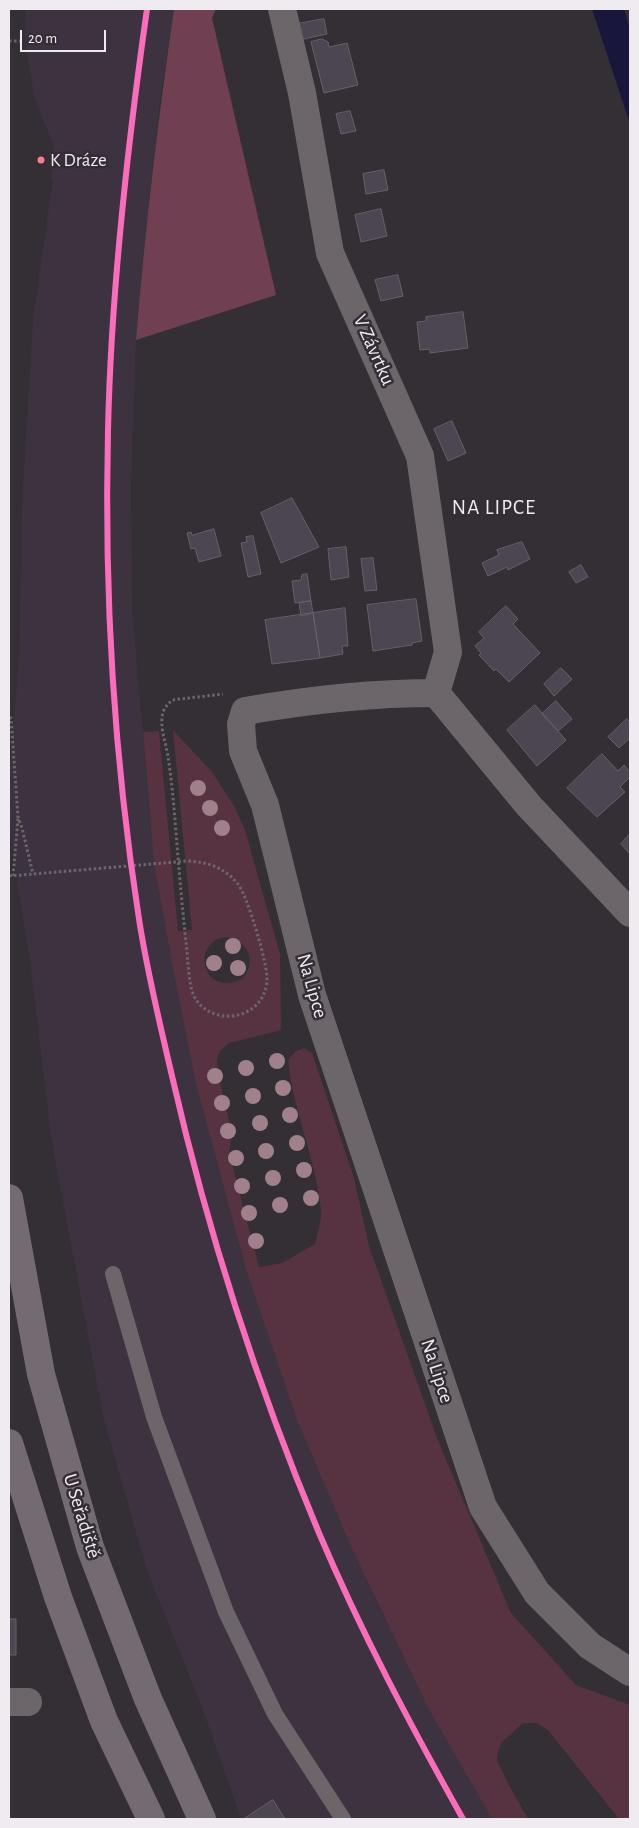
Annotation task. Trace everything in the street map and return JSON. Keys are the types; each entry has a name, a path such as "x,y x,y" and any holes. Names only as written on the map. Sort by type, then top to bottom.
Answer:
{"highway":[{"name":"U Seřadiště","path":"9,1198 40,1374 90,1548 148,1699 202,1819"},
{"path":"9,1443 58,1597 104,1721 151,1819"}],"street":[{"name":"V Závrtku","path":"282,9 302,93 330,253 420,456 448,652 436,693"},
{"path":"245,711 300,702 403,693 436,693 529,806 630,913"},
{"name":"Na Lipce","path":"245,711 241,724 243,751 264,805 312,994 483,1507 537,1592 590,1646 630,1672"}],"lane":[{"path":"113,1274 154,1417 226,1612 275,1714 344,1819"}],"path":[{"path":"9,41 21,41"},
{"path":"9,876 158,864 177,862 187,861 207,863 225,871 238,883 247,900 266,967 267,980 264,993 258,1004 235,1017 223,1017 211,1013 202,1006 192,991 186,939 180,871 179,861 176,832 175,822 168,755 162,726 163,712 166,706 172,700 180,698 243,692 245,711"},
{"path":"9,718 11,718 18,817 14,876"},
{"path":"18,817 33,874"}],"shaded area":[{"path":"26,9 174,9 160,102 142,267 136,341 131,484 132,607 154,864 195,1080 246,1270 297,1420 352,1549 428,1708 492,1819 241,1819 203,1710 147,1571 103,1416 51,1137 31,969 9,828 9,776 19,660 22,503 33,320 53,179 51,179 53,144 35,100 25,41"},
{"path":"174,9 216,9 212,18 276,295 136,340 152,174"},
{"path":"592,9 624,9 630,29 630,124"},
{"path":"173,730 212,772 234,806 245,830 280,954 281,1030 229,1043 220,1051 217,1060 218,1073 232,1134 229,1152 259,1267 282,1263 315,1244 320,1223 321,1210 318,1191 295,1098 288,1060 296,1051 304,1048 312,1053 354,1178 369,1246 437,1438 511,1613 576,1685 630,1705 630,1819 619,1819 548,1730 536,1723 523,1723 502,1742 497,1760 528,1819 492,1819 428,1708 352,1549 297,1420 246,1270 195,1080 154,864 143,732 159,731 178,931 192,930","holes":["226,937 236,940 243,945 248,953 250,960 249,968 239,980 230,983 220,982 212,978 207,971 205,954 209,946 216,940"]}],"building":[{"path":"324,19 327,34 304,39 302,43 292,25"},
{"path":"322,39 328,42 329,47 347,43 358,85 324,93 311,42"},
{"path":"350,111 356,131 341,134 336,114"},
{"path":"384,170 388,190 366,194 363,174"},
{"path":"381,209 387,236 361,242 355,215"},
{"path":"398,275 403,296 381,301 375,280"},
{"path":"463,312 468,348 430,353 430,349 420,350 417,322 426,321 426,317"},
{"path":"452,421 466,453 448,461 434,429"},
{"path":"292,498 319,547 281,563 261,513"},
{"path":"214,529 221,556 199,562 195,548 191,549 187,533 191,532 192,535"},
{"path":"253,536 261,574 248,577 241,543 247,542 246,537"},
{"path":"522,542 530,559 508,570 507,567 488,576 482,563 499,555 497,550"},
{"path":"346,547 349,577 331,580 328,549"},
{"path":"373,558 377,590 365,591 361,559"},
{"path":"581,565 588,577 576,583 569,572"},
{"path":"307,574 311,601 295,603 292,581 301,580 302,575"},
{"path":"416,599 422,641 412,643 412,645 373,651 367,605"},
{"path":"311,601 313,613 301,616 299,603"},
{"path":"506,606 518,619 513,624 540,653 509,682 496,669 494,671 479,655 481,653 475,646 484,638 479,632"},
{"path":"345,608 348,646 342,646 343,654 320,658 313,613"},
{"path":"313,613 320,658 272,664 265,620"},
{"path":"561,668 572,679 554,696 544,684"},
{"path":"556,701 572,719 558,731 542,714"},
{"path":"535,705 566,740 537,766 507,730"},
{"path":"627,719 630,722 630,738 619,748 608,737"},
{"path":"602,754 618,771 624,765 630,772 630,777 620,787 625,792 597,817 567,788"},
{"path":"630,834 630,854 621,844"},
{"path":"9,1619 16,1619 16,1655 9,1655"},
{"path":"273,1800 285,1819 244,1819"}],"transit line":[{"path":"147,9 133,114 116,272 110,378 107,492 109,615 117,737 130,858 142,939 172,1076 201,1193 236,1308 275,1421 319,1533 369,1642 463,1819"}],"place":[{"name":"K Dráze","path":"41,160"}],"district":[{"name":"NA LIPCE","path":"494,508"}]}
